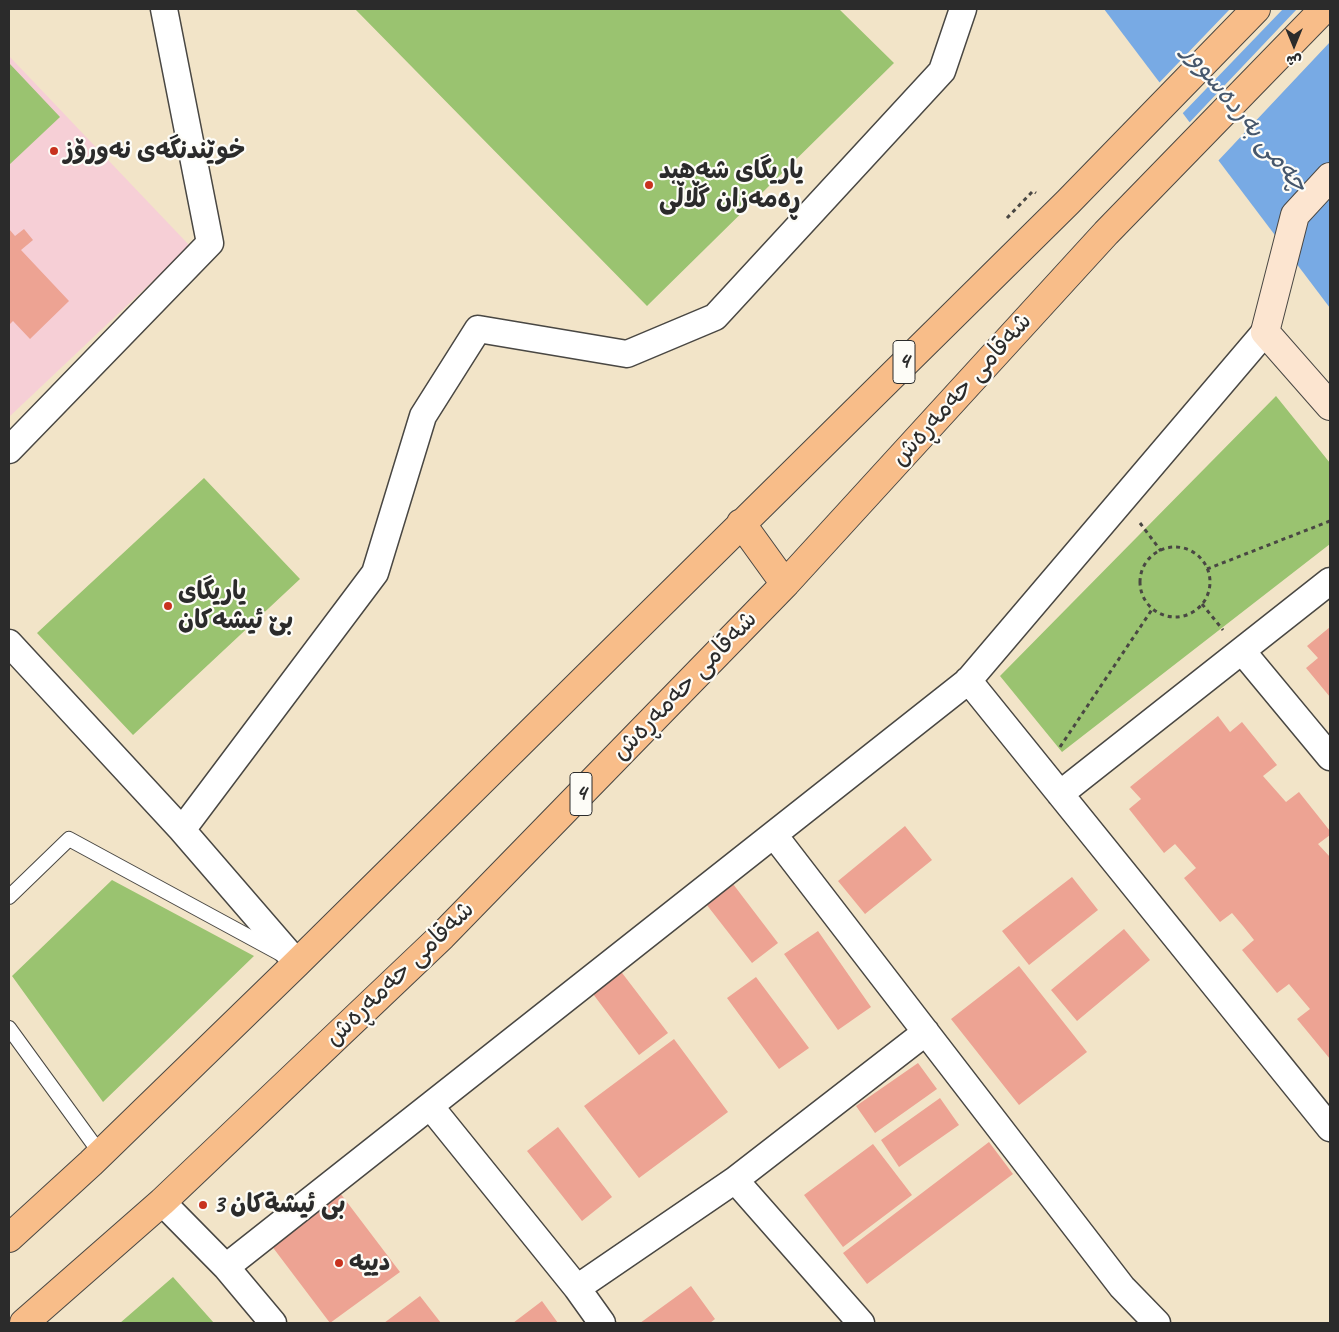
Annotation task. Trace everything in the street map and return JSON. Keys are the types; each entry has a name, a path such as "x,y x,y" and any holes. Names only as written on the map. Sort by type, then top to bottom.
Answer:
{"highway":[{"name":"4","path":"9,1238 297,963 1068,202 1256,9"},
{"name":"شەقامی حەمەڕەش","path":"24,1323 162,1202 442,936 785,584 1106,233 1324,9"},
{"path":"741,523 785,584"}],"street":[{"path":"9,450 210,243 164,9"},
{"path":"182,830 375,573 422,416 478,329 627,354 715,317 942,71 963,9"},
{"path":"226,1266 968,680 1265,332 1295,215 1330,177"},
{"path":"1265,332 1330,406"},
{"path":"1060,794 1330,581"},
{"path":"9,643 182,830 297,963"},
{"path":"1242,651 1330,757"},
{"path":"968,680 1330,1128"},
{"path":"774,835 1122,1287 1157,1323"},
{"path":"577,1288 735,1180 926,1032"},
{"path":"430,1106 577,1288 602,1323"},
{"path":"735,1180 861,1323"},
{"path":"162,1202 226,1266 273,1323"}],"lane":[{"path":"9,897 69,839 297,963"},
{"path":"9,1028 100,1153"}],"path":[{"path":"1207,569 1330,521"},
{"path":"1166,548 1188,549 1198,555 1210,573 1208,595 1202,604 1193,612 1182,616 1170,616 1153,608 1149,605 1143,594 1140,583 1142,571 1148,561 1156,553 1166,548"},
{"path":"1042,773 1153,608"}],"shaded area":[{"name":"خوێندنگەی نەورۆز","path":"9,56 190,246 9,417"}],"green space":[{"name":"یاریگای شەهید ڕەمەزان گڵاڵی","path":"355,9 839,9 894,63 647,306"},
{"path":"9,63 60,117 9,165"},
{"path":"1276,396 1330,463 1330,544 1062,752 1000,676"},
{"name":"یاریگای بێ ئیشەکان","path":"204,478 300,579 133,735 37,633"},
{"path":"112,880 254,956 103,1102 12,976"},
{"path":"173,1277 214,1323 120,1323"}],"water":[{"name":"چەمی بەردەسوور","path":"1104,9 1312,9 1330,28 1330,308"}],"pier":[{"path":"1230,9 1283,9 1181,115 1158,84"},
{"path":"1297,9 1316,9 1330,24 1330,42 1217,162 1188,124"}],"building":[{"path":"9,229 15,236 24,229 33,240 21,250 69,301 30,339 13,321 9,325"},
{"path":"1330,627 1330,697 1306,668 1318,658 1307,646"},
{"path":"1218,716 1230,732 1242,722 1277,765 1263,776 1286,802 1299,792 1330,831 1330,835 1318,844 1330,857 1330,1059 1297,1019 1310,1009 1289,984 1277,993 1242,950 1254,940 1243,926 1232,913 1220,922 1184,878 1196,868 1175,844 1164,853 1129,809 1141,799 1130,787"},
{"path":"905,826 932,860 865,914 838,881"},
{"path":"1072,877 1098,910 1029,965 1002,931"},
{"path":"730,880 778,943 752,963 703,900"},
{"path":"1124,929 1150,960 1077,1021 1051,990"},
{"path":"818,931 871,1007 838,1030 784,954"},
{"path":"616,965 668,1033 639,1055 587,986"},
{"path":"1019,966 1087,1052 1019,1105 951,1019"},
{"path":"756,977 809,1048 779,1069 727,998"},
{"path":"674,1039 728,1112 639,1178 584,1106"},
{"path":"918,1063 937,1089 875,1133 856,1106"},
{"path":"940,1098 959,1125 899,1167 881,1140"},
{"path":"558,1127 612,1197 582,1221 527,1151"},
{"path":"989,1142 1013,1174 867,1284 843,1253"},
{"path":"873,1144 912,1195 843,1247 804,1195"},
{"path":"337,1189 400,1272 330,1323 268,1241"},
{"path":"691,1286 715,1319 710,1323 640,1323"},
{"path":"420,1296 441,1323 384,1323"},
{"path":"542,1301 558,1323 513,1323"}],"place":[{"name":"خوێندنگەی نەورۆز","path":"54,151"},
{"name":"یاریگای شەهید ڕەمەزان گڵاڵی","path":"649,185"},
{"name":"یاریگای بێ ئیشەکان","path":"168,606"},
{"name":"بى ئيشةكان 3","path":"203,1205"},
{"name":"دییە","path":"339,1263"}]}
